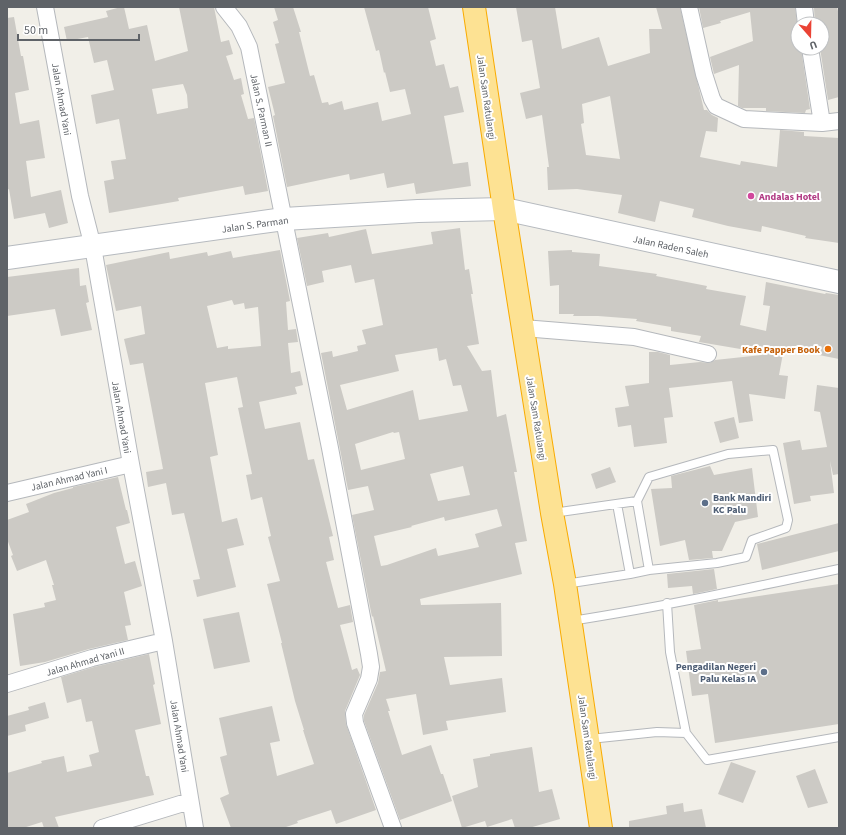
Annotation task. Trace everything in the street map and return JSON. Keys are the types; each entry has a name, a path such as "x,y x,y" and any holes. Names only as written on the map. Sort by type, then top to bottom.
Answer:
{"highway":[{"name":"Jalan Sam Ratulangi","path":"474,7 552,513 566,584 601,828"}],"street":[{"name":"Jalan Ahmad Yani","path":"45,7 80,196 93,247 164,641 195,828"},
{"name":"Jalan S. Parman II","path":"224,7 240,26 249,47 330,448 369,654 371,667 369,679 354,714 355,723 393,828"},
{"path":"689,7 704,74 712,99 716,106 744,119 839,122"},
{"path":"811,56 822,122"},
{"name":"Jalan S. Parman","path":"7,258 284,219 418,211 504,209"},
{"name":"Jalan Raden Saleh","path":"504,209 839,282"},
{"path":"523,328 634,337 708,354"},
{"name":"Jalan Ahmad Yani I","path":"7,493 131,464"},
{"name":"Jalan Ahmad Yani II","path":"7,684 92,658 164,641"},
{"path":"102,828 190,801"}],"lane":[{"path":"566,584 649,570 746,557 752,540 786,528 788,520 774,450 728,454 649,477 637,501 649,570"},
{"path":"552,513 637,501"},
{"path":"617,504 630,574"},
{"path":"571,621 620,614 667,603 711,596 839,569"},
{"path":"667,603 670,652 686,733 707,760 839,737"},
{"path":"589,739 657,732 686,733"}],"building":[{"path":"124,7 129,29 147,25 155,61 188,51 179,7 214,7 221,42 229,40 233,54 226,56 234,80 241,78 244,94 241,95 248,119 254,118 268,191 245,195 243,186 178,198 179,201 109,213 104,181 114,179 111,161 126,159 119,119 96,124 91,95 114,90 107,60 94,63 88,37 67,41 64,27 108,17 106,11","holes":["183,84 187,95 188,108 157,114 152,89"]},
{"path":"274,7 293,7 301,32 299,32 310,76 314,75 322,103 328,102 329,105 342,101 344,110 378,102 382,121 411,114 405,89 390,92 379,50 376,51 364,7 428,7 436,39 430,41 436,66 444,64 450,88 458,86 464,112 444,116 453,164 468,162 471,186 416,194 414,183 387,188 384,173 350,180 349,174 287,187 273,116 275,115 268,87 285,83 275,44 279,43 273,22 278,20"},
{"path":"516,7 555,7 562,49 599,37 608,66 650,53 649,29 662,29 656,7 680,7 704,110 707,110 718,118 717,132 706,131 700,157 740,165 741,161 777,167 780,130 804,132 804,136 839,138 839,243 805,238 806,236 762,226 761,232 728,226 692,217 694,209 660,201 655,222 618,213 622,195 577,189 548,190 547,167 549,167 542,115 526,119 520,93 540,88 532,40 522,42","holes":["610,96 620,159 586,155 581,124 584,123 582,104"]},
{"path":"699,7 795,7 796,16 790,16 790,56 802,56 810,109 806,110 805,113 766,111 766,108 742,108 738,106 739,65 714,74 710,57 753,41 750,12 703,28"},
{"path":"837,7 839,15 839,97 828,100 821,56 830,56 830,16 814,16 814,8"},
{"path":"14,17 29,90 15,93 20,124 39,120 45,158 26,161 31,197 61,190 68,223 49,228 45,213 14,219 9,189 7,190 7,18"},
{"path":"460,228 465,270 469,269 473,294 471,294 479,344 467,346 482,371 491,370 497,417 506,414 517,472 514,472 527,541 515,543 522,574 420,599 421,605 501,603 502,656 444,657 450,685 502,678 506,712 446,721 448,730 423,735 416,694 386,699 390,711 388,711 402,755 431,745 452,801 400,820 364,721 364,715 378,683 380,672 386,671 373,616 372,617 352,515 374,510 368,486 348,490 321,353 332,351 333,357 358,351 357,346 366,344 362,330 383,325 374,279 355,283 351,265 322,271 324,282 307,286 297,238 328,233 329,237 366,229 372,254 433,244 431,232","holes":["437,348 439,361 446,359 453,386 461,385 468,411 419,420 413,390 347,410 340,385 399,371 395,355","393,432 399,432 405,459 361,470 355,444","463,466 470,495 438,501 430,474","497,509 502,526 475,534 479,547 438,556 436,548 381,566 374,536 412,527 411,526 444,517 445,521"]},
{"path":"280,250 290,301 286,302 288,330 296,329 298,342 288,343 291,373 300,371 303,385 295,387 297,394 259,402 265,429 300,422 308,460 314,459 333,536 329,537 334,560 326,562 338,608 350,605 353,622 340,625 352,670 357,668 360,675 345,711 346,724 376,810 336,824 331,810 297,821 298,823 283,828 231,828 220,798 229,794 220,757 227,755 219,718 272,706 280,741 270,743 277,776 314,764 295,701 267,584 280,581 268,537 271,536 262,497 251,500 246,475 252,474 238,408 243,407 237,377 205,383 218,455 210,457 222,522 237,518 244,545 227,549 236,587 197,597 193,580 200,579 184,513 172,515 166,483 148,487 146,472 163,469 143,363 130,365 124,339 145,334 141,306 116,311 106,265 169,252 170,259 207,252 208,256 231,251 233,258","holes":["232,300 234,305 244,303 245,309 258,307 261,346 228,349 228,346 217,348 207,306"]},
{"path":"572,250 572,252 600,254 599,266 657,274 656,276 707,286 706,289 746,296 740,325 766,331 770,306 763,305 766,282 825,294 839,295 839,359 784,348 779,375 788,376 785,399 749,394 753,421 739,423 732,381 669,388 673,417 664,418 667,443 634,447 631,425 618,427 615,408 629,406 625,386 649,383 649,352 658,352 670,355 670,365 700,362 710,363 715,360 770,354 699,342 701,336 671,331 671,327 636,321 637,319 559,314 559,285 550,286 548,251"},
{"path":"79,268 80,286 86,285 89,302 86,303 92,330 61,336 55,309 7,316 7,277"},
{"path":"817,385 839,388 839,474 833,475 830,461 834,493 810,496 811,501 794,504 783,443 800,440 802,450 827,447 820,412 814,411"},
{"path":"734,417 739,438 720,443 714,422"},
{"name":"Bank Mandiri KC Palu","path":"710,466 714,475 752,468 758,517 735,522 722,551 712,551 713,558 689,560 685,540 660,546 651,489 672,488 671,476"},
{"path":"610,467 616,482 596,489 591,474"},
{"path":"118,477 130,523 116,527 125,564 135,561 142,586 124,592 131,625 125,626 128,640 89,649 45,662 20,666 13,614 45,607 44,603 56,600 52,585 54,585 46,560 17,571 11,556 13,555 7,539 7,520 29,512 26,504 54,493 73,487"},
{"path":"839,523 839,551 762,570 757,544"},
{"path":"714,569 717,589 693,594 692,586 668,588 667,574"},
{"name":"Pengadilan Negeri Palu Kelas IA","path":"839,584 839,724 715,743 708,694 692,696 686,651 701,649 694,605 718,600 718,602"},
{"path":"239,612 250,662 214,669 203,619"},
{"path":"149,654 155,684 153,685 161,724 135,730 146,776 149,776 154,795 55,817 59,828 44,828 42,822 23,828 7,828 7,773 42,763 41,761 64,756 67,772 92,766 89,755 99,752 92,721 86,722 81,699 67,703 61,677 94,667"},
{"path":"45,702 49,718 25,725 26,731 7,736 7,716 29,710 28,707"},
{"path":"532,747 539,792 552,789 560,819 529,828 515,828 512,819 487,827 485,821 462,828 452,796 478,787 473,759 490,756 490,754"},
{"path":"731,762 756,771 743,803 718,794"},
{"path":"815,769 828,803 808,808 796,776"},
{"path":"683,803 684,812 702,809 706,828 629,828 629,821 667,814 666,806"}],"place":[{"name":"Andalas Hotel","path":"751,196"},
{"name":"Kafe Papper Book","path":"828,349"},
{"name":"Bank Mandiri KC Palu","path":"705,503"},
{"name":"Pengadilan Negeri Palu Kelas IA","path":"764,672"}]}
